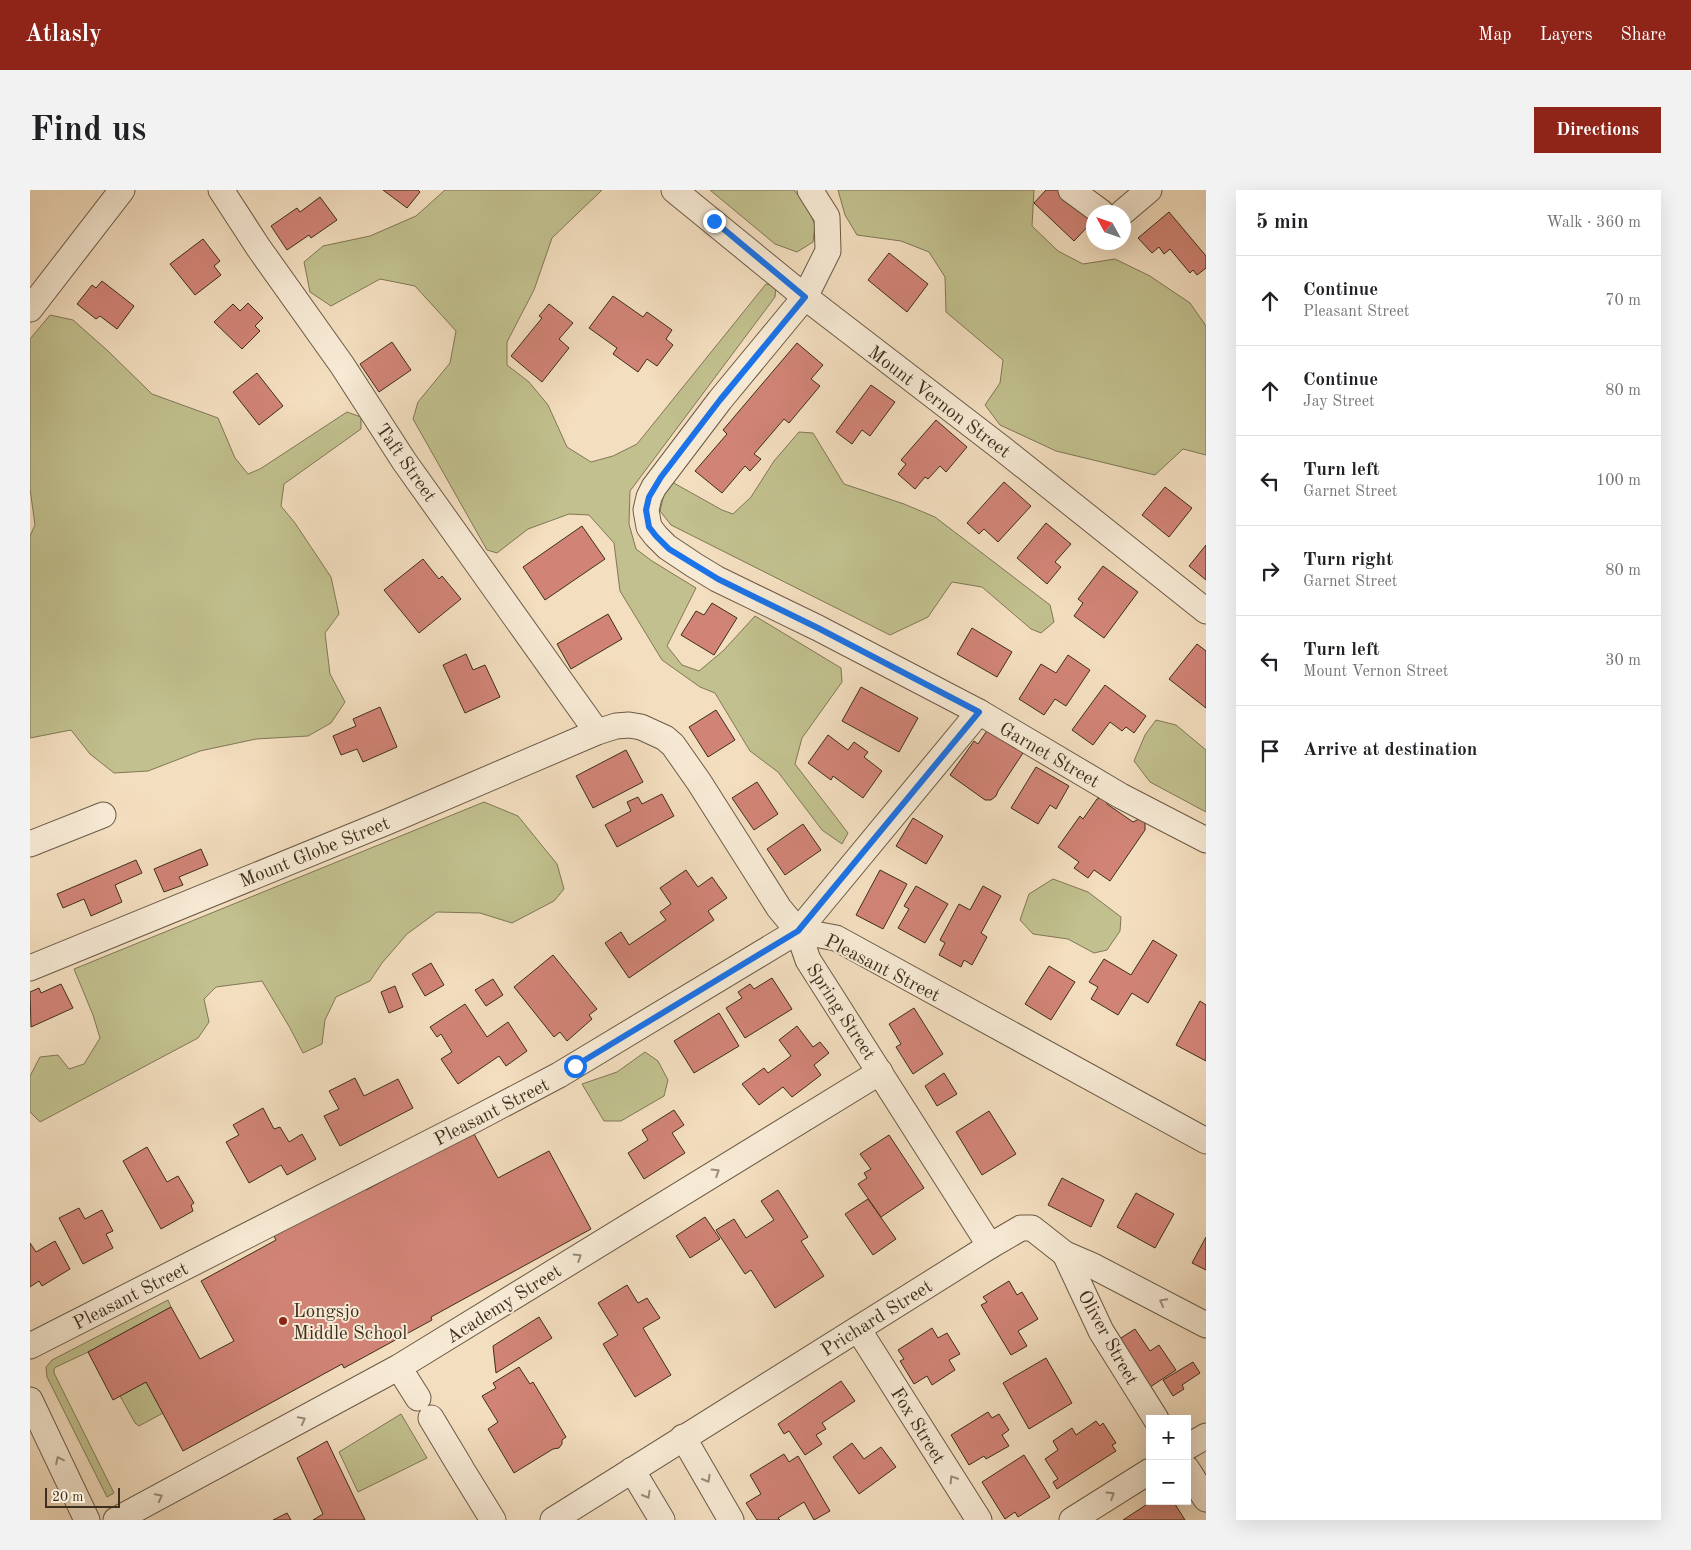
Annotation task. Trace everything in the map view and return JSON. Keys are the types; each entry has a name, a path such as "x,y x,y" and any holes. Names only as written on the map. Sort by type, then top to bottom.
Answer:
{"street":[{"path":"30,309 122,190"},
{"name":"Taft Street","path":"221,190 258,247 342,365 404,460 597,732"},
{"name":"Mount Vernon Street","path":"674,190 805,297 1012,456 1206,611"},
{"name":"Garnet Street","path":"810,190 827,217 828,251 805,297 720,400 661,477 649,497 646,510 649,527 669,549 718,579 818,628 979,712 1121,796 1206,840"},
{"path":"1071,190 1091,205"},
{"path":"1131,205 1149,190"},
{"path":"798,931 979,712"},
{"name":"Spring Street","path":"597,732 616,726 629,725 640,727 665,738 673,745 699,782 779,908 798,931 808,960 990,1246"},
{"name":"Mount Globe Street","path":"30,968 387,822 597,732"},
{"path":"30,844 103,815"},
{"name":"Pleasant Street","path":"30,1346 567,1071 798,931 836,938 1206,1142"},
{"name":"Academy Street","path":"116,1520 399,1367 880,1072"},
{"name":"Prichard Street","path":"563,1517 632,1470 1021,1228 1032,1228 1065,1254 1093,1266 1206,1325"},
{"name":"Oliver Street","path":"1065,1254 1101,1331 1154,1415"},
{"name":"Fox Street","path":"858,1329 979,1520"},
{"path":"30,1400 88,1520"},
{"path":"430,1418 493,1520"},
{"path":"1191,1445 1206,1436"},
{"path":"683,1438 731,1520"},
{"path":"632,1470 662,1520"},
{"path":"1072,1520 1146,1474"},
{"path":"1191,1475 1206,1499"}],"shaded area":[{"path":"445,190 602,190 552,238 534,290 507,342 507,365 529,382 548,405 567,447 591,462 613,456 637,444 766,284 776,286 775,297 630,491 629,524 636,549 696,588 667,646 682,665 699,671 723,651 755,616 841,668 842,682 802,738 795,764 848,833 842,844 822,830 778,772 750,751 715,693 700,687 662,660 620,591 614,543 589,515 569,514 528,529 497,553 487,550 413,419 418,402 450,363 456,331 415,286 380,279 331,306 310,292 304,262 323,246 370,236 416,216"},
{"path":"710,190 794,190 807,206 815,225 813,242 797,252 775,244"},
{"path":"838,190 1034,190 1032,226 1058,251 1083,264 1115,259 1150,276 1190,303 1206,326 1206,455 1183,449 1155,475 1056,451 1000,425 985,405 1000,383 1003,360 946,312 945,277 929,252 901,241 857,235 845,215"},
{"path":"50,315 73,320 152,394 218,418 235,458 248,474 260,469 347,412 361,417 361,429 284,484 281,506 295,523 331,577 339,614 325,633 330,674 345,702 331,723 308,736 256,739 200,751 148,771 114,773 90,754 71,730 30,738 30,536 35,525 30,489 30,339"},
{"path":"799,432 813,433 844,484 904,504 935,517 1050,605 1054,622 1041,633 1031,629 982,587 952,582 928,617 890,635 671,525 660,511 664,494 672,482 722,510 733,514 751,497 774,461"},
{"path":"1156,720 1176,725 1206,750 1206,812 1150,782 1134,761 1145,735"},
{"path":"484,802 518,816 557,864 564,889 554,901 512,923 480,913 437,912 407,934 382,963 370,981 336,997 325,1020 322,1044 303,1053 262,981 216,987 204,999 209,1022 198,1038 40,1122 30,1112 30,1076 40,1057 58,1055 69,1069 84,1064 100,1038 93,1015 74,969"},
{"path":"1053,879 1088,892 1121,917 1120,931 1107,950 1094,953 1068,939 1033,934 1020,920 1029,894"},
{"path":"645,1052 658,1061 668,1080 664,1096 621,1121 604,1121 582,1084 617,1072"},
{"path":"168,1300 171,1307 54,1369 54,1373 114,1493 107,1497 47,1377 46,1367 52,1360"},
{"path":"146,1382 163,1413 139,1426 135,1423 120,1396"},
{"path":"401,1414 427,1458 358,1492 339,1452"}],"building":[{"path":"383,190 418,190 420,192 407,208"},
{"path":"1046,190 1061,190 1086,214 1086,228 1074,241 1034,203"},
{"path":"320,197 337,220 311,238 309,235 287,250 271,226 297,208 300,212"},
{"path":"1169,212 1206,256 1206,268 1197,275 1193,270 1190,273 1170,249 1164,254 1159,247 1152,253 1138,238"},
{"path":"203,239 220,261 214,266 221,275 195,295 170,264"},
{"path":"889,253 928,284 907,312 868,280"},
{"path":"102,281 134,306 117,329 100,316 96,319 77,304 92,285 96,288"},
{"path":"613,296 643,317 647,312 672,330 666,339 673,345 657,366 647,359 638,372 613,354 617,348 589,328"},
{"path":"248,303 263,318 255,326 260,331 242,349 214,322 233,304 240,311"},
{"path":"549,304 573,323 559,339 569,348 542,382 511,356 542,318 539,316"},
{"path":"392,342 411,370 379,392 360,364"},
{"path":"797,343 823,365 811,379 820,386 789,423 784,419 754,454 761,459 750,471 745,466 722,493 695,471 727,434 723,430"},
{"path":"257,373 283,406 259,425 233,392"},
{"path":"871,385 895,402 870,436 862,430 852,444 836,432"},
{"path":"936,420 967,447 946,472 940,466 928,479 925,477 915,489 898,474 906,464 901,460"},
{"path":"1004,482 1031,506 998,542 984,529 979,534 967,523"},
{"path":"1165,487 1192,508 1169,537 1142,515"},
{"path":"1046,523 1071,544 1055,562 1061,567 1047,584 1017,558"},
{"path":"582,526 605,559 545,600 523,567"},
{"path":"1206,545 1206,580 1189,566"},
{"path":"423,559 439,579 442,576 461,599 419,633 384,590"},
{"path":"1103,566 1138,592 1104,638 1074,616 1083,603 1078,599"},
{"path":"712,603 737,618 714,655 681,635 696,611 704,615"},
{"path":"608,614 622,639 571,669 557,644"},
{"path":"972,628 1012,652 997,677 957,654"},
{"path":"1197,644 1206,651 1206,708 1169,679"},
{"path":"466,654 473,670 485,665 500,697 465,713 443,665"},
{"path":"1068,655 1090,670 1066,706 1055,699 1044,715 1019,699 1041,664 1056,673"},
{"path":"1105,685 1146,716 1134,733 1126,727 1122,731 1110,722 1093,745 1072,730"},
{"path":"861,687 918,718 899,752 842,721"},
{"path":"380,707 397,747 363,762 357,749 341,755 333,736 356,726 353,719"},
{"path":"716,710 735,740 708,757 689,727"},
{"path":"988,729 1023,753 996,796 991,800 985,800 950,775 974,741 978,744"},
{"path":"828,735 848,750 854,742 868,752 864,757 882,771 863,798 833,776 831,780 808,763"},
{"path":"626,750 643,782 593,808 576,776"},
{"path":"1036,767 1069,786 1056,809 1050,805 1038,824 1011,808"},
{"path":"757,782 778,814 754,830 732,798"},
{"path":"662,794 674,816 617,847 605,825 631,811 627,802 638,797 642,804"},
{"path":"1102,797 1106,800 1107,804 1133,822 1139,819 1145,823 1145,830 1110,881 1094,870 1088,878 1074,868 1079,862 1058,847 1080,816 1083,819 1097,799"},
{"path":"913,818 943,836 926,864 896,846"},
{"path":"803,824 821,850 785,875 767,849"},
{"path":"201,849 208,865 179,877 183,885 164,892 154,869"},
{"path":"136,860 142,873 115,885 122,902 91,916 84,899 63,908 57,894"},
{"path":"686,870 698,887 712,877 727,898 708,911 714,920 629,978 605,943 621,932 629,945 666,920 660,912 671,904 660,888"},
{"path":"880,870 907,884 883,929 856,915"},
{"path":"916,886 948,904 925,943 898,928 909,909 904,906"},
{"path":"983,886 1001,896 981,933 987,937 972,965 964,960 961,967 939,955 945,943 940,940 959,904 970,910"},
{"path":"1153,940 1177,955 1148,1003 1132,993 1118,1015 1091,999 1098,987 1089,982 1104,959 1131,975"},
{"path":"553,955 597,1009 589,1015 592,1019 567,1041 560,1032 554,1037 514,987"},
{"path":"431,963 444,985 425,996 412,974"},
{"path":"1049,966 1075,982 1051,1020 1025,1004"},
{"path":"772,978 792,1009 745,1038 726,1008 742,998 738,992 750,984 754,989"},
{"path":"493,979 503,995 486,1006 475,990"},
{"path":"61,984 73,1008 31,1027 30,992 39,988 41,993"},
{"path":"395,986 403,1007 389,1013 381,992"},
{"path":"1200,1001 1206,1005 1206,1061 1176,1045"},
{"path":"465,1004 487,1037 508,1022 527,1051 506,1066 499,1056 458,1084 441,1059 452,1052 441,1034 437,1037 430,1027"},
{"path":"914,1008 943,1054 913,1074 896,1047 901,1044 889,1024"},
{"path":"719,1013 739,1046 694,1073 674,1041"},
{"path":"797,1026 813,1047 820,1042 829,1053 814,1065 821,1075 792,1097 783,1087 759,1105 742,1084 764,1068 768,1073 791,1056 779,1040"},
{"path":"944,1073 957,1094 937,1106 925,1086"},
{"path":"355,1078 364,1096 398,1079 413,1108 340,1146 324,1116 339,1109 329,1091"},
{"path":"263,1108 274,1129 280,1127 289,1142 302,1134 316,1159 287,1175 281,1165 249,1183 226,1142 239,1135 233,1125"},
{"path":"674,1110 684,1125 672,1133 685,1153 644,1179 628,1153 648,1140 642,1130"},
{"path":"989,1111 1016,1154 982,1175 956,1132"},
{"name":"Longsjo Middle School","path":"473,1132 498,1178 549,1151 591,1229 431,1317 432,1320 344,1368 342,1364 183,1451 146,1382 113,1400 88,1352 171,1307 200,1359 234,1341 201,1281 276,1240 274,1236 364,1186 366,1190"},
{"path":"889,1135 924,1188 881,1217 858,1184 867,1178 864,1173 871,1169 860,1154"},
{"path":"147,1147 167,1182 178,1176 194,1203 191,1205 193,1211 161,1229 123,1161"},
{"path":"1062,1178 1104,1200 1091,1227 1048,1205"},
{"path":"778,1190 808,1237 801,1241 824,1276 775,1308 751,1270 745,1274 716,1230 734,1219 746,1238 774,1220 761,1201"},
{"path":"1136,1193 1174,1214 1155,1248 1117,1227"},
{"path":"868,1199 896,1239 873,1255 845,1214"},
{"path":"79,1208 85,1219 102,1210 113,1231 106,1234 113,1248 83,1264 59,1218"},
{"path":"705,1217 720,1239 690,1258 676,1236"},
{"path":"1206,1237 1206,1270 1192,1263"},
{"path":"55,1241 70,1269 42,1286 39,1281 30,1287 30,1243 36,1252"},
{"path":"1009,1281 1017,1295 1022,1292 1038,1319 1018,1331 1027,1346 1011,1355 981,1305 987,1302 983,1297"},
{"path":"627,1285 638,1303 647,1298 660,1318 643,1328 671,1375 635,1397 603,1344 618,1335 598,1303"},
{"path":"539,1317 552,1338 496,1373 493,1346"},
{"path":"932,1328 938,1338 947,1333 960,1354 949,1360 955,1370 932,1385 927,1376 914,1384 900,1361 904,1359 898,1350"},
{"path":"1135,1329 1150,1351 1159,1345 1176,1370 1144,1391 1113,1343"},
{"path":"1046,1358 1072,1403 1029,1429 1003,1383"},
{"path":"1193,1362 1200,1373 1182,1385 1184,1389 1173,1396 1163,1380"},
{"path":"519,1367 530,1384 533,1382 566,1437 562,1440 559,1448 553,1449 514,1473 488,1429 498,1422 482,1396 496,1388 493,1383"},
{"path":"841,1381 855,1401 822,1423 826,1429 816,1435 822,1444 805,1455 789,1431 784,1434 778,1424"},
{"path":"988,1412 992,1418 999,1414 1009,1430 1002,1435 1009,1446 986,1459 984,1456 969,1465 951,1435"},
{"path":"1096,1421 1100,1426 1103,1423 1116,1443 1112,1445 1116,1451 1057,1489 1053,1482 1058,1479 1045,1459 1058,1450 1053,1441 1072,1428 1076,1435"},
{"path":"327,1441 365,1520 313,1520 323,1514 297,1458"},
{"path":"852,1443 864,1459 881,1447 896,1467 859,1494 833,1457"},
{"path":"784,1454 789,1462 798,1456 830,1511 814,1520 804,1502 778,1518 780,1520 757,1520 746,1503 761,1494 750,1475"},
{"path":"1024,1455 1050,1497 1018,1517 1015,1512 1005,1519 982,1482"},
{"path":"1146,1505 1176,1505 1185,1520 1123,1520"},
{"path":"287,1513 291,1520 273,1520"}],"place":[{"name":"Longsjo Middle School","path":"283,1321"}],"route":[{"path":"575,1066 798,931 979,712 818,628 718,579 669,549 649,527 646,520 646,510 654,487 720,400 805,297 714,221"}]}
